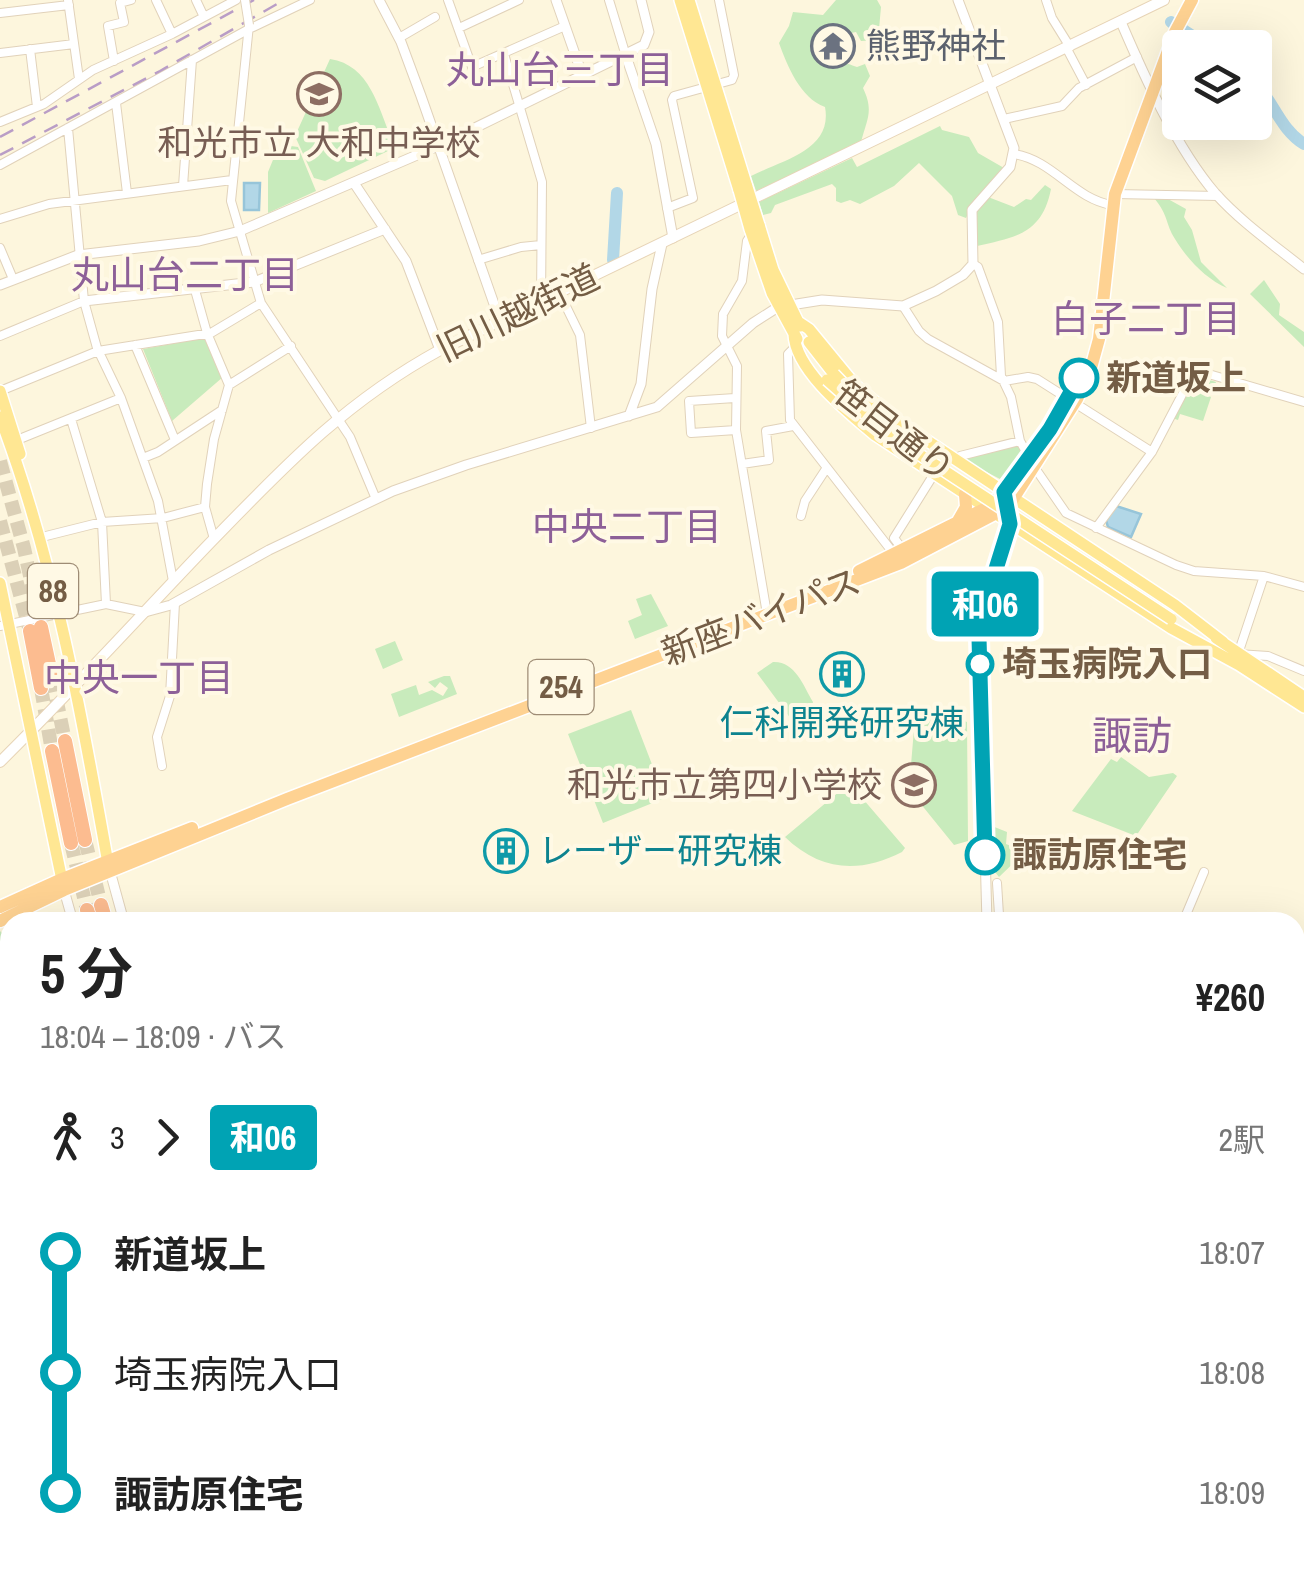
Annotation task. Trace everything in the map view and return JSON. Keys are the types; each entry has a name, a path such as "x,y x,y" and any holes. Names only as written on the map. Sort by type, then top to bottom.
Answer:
{"highway":[{"name":"新座バイパス","path":"109,866 864,578 1002,504 1071,402 1084,366 1093,337 1111,201 1182,0"},
{"name":"新座バイパス","path":"1174,24 1192,0"},
{"path":"957,523 966,507 965,494"},
{"name":"新座バイパス","path":"0,908 854,574 1002,504"},
{"path":"36,629 46,683"},
{"path":"52,751 78,842 65,741"},
{"name":"新座バイパス","path":"15,912 63,884"}],"main road":[{"name":"笹目通り","path":"680,0 711,86 753,230 783,306 795,334 830,377 909,439 1240,660 1304,696"},
{"name":"笹目通り","path":"689,0 711,86"},
{"name":"旧川越街道","path":"0,762 281,469 338,417 387,380 440,350 1164,0"},
{"path":"1222,642 1175,605 1044,519 1002,504 965,494 874,435 844,409 795,334 808,329 877,406 957,460 1002,504 1010,524 1170,628 1240,660"},
{"name":"88","path":"0,391 17,440 59,614 109,866"},
{"name":"88","path":"0,418 28,497"},
{"path":"1033,538 1029,529 1036,520 1044,519"},
{"name":"88","path":"0,583 5,625 63,884"},
{"name":"笹目通り","path":"1171,615 1222,642 1304,708"}],"street":[{"path":"114,61 108,26 124,22 120,3 132,0"},
{"path":"156,0 172,34"},
{"path":"196,0 204,17"},
{"path":"0,122 37,107 79,79 236,0"},
{"path":"246,0 249,27 231,200 261,303 338,417 356,448 376,499"},
{"path":"0,165 249,27 310,0"},
{"path":"379,0 399,38 500,322"},
{"path":"448,0 472,66 565,26"},
{"path":"459,28 519,0"},
{"path":"556,0 583,77"},
{"path":"609,0 656,144 667,208 667,241 652,289 642,384 629,416"},
{"path":"0,284 78,255 199,241 240,231 354,184 644,46 649,36 640,0"},
{"path":"667,208 693,198 674,96 732,80 734,75 719,0"},
{"path":"5,625 106,604 145,612 175,602 269,550 376,499 466,465 666,402 726,346 783,306 822,300 904,306 964,276 973,264 972,210 1004,177 1014,154 958,0"},
{"path":"1046,0 1086,85"},
{"path":"0,14 69,3 79,79"},
{"path":"399,38 435,16"},
{"path":"1121,22 1190,159 1218,196 1304,270"},
{"path":"0,53 74,44"},
{"path":"30,49 37,107"},
{"path":"504,54 542,182 541,302"},
{"path":"1004,120 1062,106 1086,85 1137,57"},
{"path":"183,186 192,60"},
{"path":"116,103 128,193"},
{"path":"68,128 84,301 98,350 143,458 162,518 173,581"},
{"path":"1014,154 1041,161 1082,192 1111,201 1218,196"},
{"path":"0,219 29,208 74,200 232,180"},
{"path":"354,184 406,260 440,350"},
{"path":"0,336 84,301 254,282 385,229"},
{"path":"753,230 747,241 742,281 724,314 722,336 737,366 736,430 766,608"},
{"path":"478,260 541,245"},
{"path":"0,248 13,278"},
{"path":"973,264 978,266 998,322 1004,381 1012,397 1020,441 1066,512 1194,571 1264,576 1304,586"},
{"path":"195,290 208,334 230,385"},
{"path":"559,292 580,335 591,428"},
{"path":"0,391 98,350 208,334 261,303"},
{"path":"904,306 919,332 928,339 1004,381 1032,377 1152,452"},
{"path":"795,334 788,354 787,380 788,413 794,426 899,552"},
{"path":"136,345 175,440"},
{"path":"214,539 206,507 214,438 230,385 290,346"},
{"path":"1092,550 1100,529 1152,452 1195,370 1304,402"},
{"path":"17,440 121,398"},
{"path":"735,398 689,401 691,433 736,430"},
{"path":"143,458 222,410"},
{"path":"71,418 102,522 106,604"},
{"path":"742,464 769,460 766,431 794,426"},
{"path":"957,460 1020,441"},
{"path":"801,516 804,502 826,468"},
{"path":"899,552 894,538 934,474"},
{"path":"38,538 102,522 162,518 206,507"},
{"path":"987,912 979,638 1010,524"},
{"path":"1264,576 1240,660 1268,656 1304,671"},
{"path":"162,766 157,738 170,696 175,602"},
{"path":"109,866 121,912"},
{"path":"1187,912 1204,872"},
{"path":"997,883 999,912"},
{"path":"63,884 70,912"}],"green space":[{"path":"836,0 877,0 881,7 878,40 861,41 856,32 826,38 822,48 843,62 857,67 865,64 870,76 863,88 869,109 861,142 756,191 751,176 803,152 821,134 825,107 802,89 779,43 793,12 823,15"},
{"path":"330,59 344,63 364,79 392,140 388,151 325,181 314,178 295,136"},
{"path":"940,126 942,130 969,137 978,153 1004,168 977,197 966,218 958,215 952,196 919,163 894,186 860,204 836,201 832,184 775,205 771,213 763,215 759,202 852,158 857,167"},
{"path":"291,146 298,147 316,191 268,213 268,172 275,155 288,157"},
{"path":"1045,185 1051,189 1047,204 1034,224 1015,236 977,246 974,214 988,197 1014,207 1031,200"},
{"path":"1154,198 1168,199 1186,209 1184,217 1201,262 1227,288 1204,274 1185,254"},
{"path":"1264,280 1280,304 1279,315 1304,332 1304,347 1250,294"},
{"path":"204,338 223,377 172,421 143,349"},
{"path":"1197,376 1216,382 1207,384 1205,394 1211,397 1203,421 1180,414 1178,420 1172,418"},
{"path":"1019,444 1025,457 1000,479 965,461 966,457"},
{"path":"651,594 668,626 635,639 628,621 642,615 636,599"},
{"path":"395,641 403,660 383,669 375,649"},
{"path":"773,662 793,670 813,702 791,719 757,673"},
{"path":"450,676 457,694 399,717 391,694 416,685 419,695 432,690 443,696 448,688 440,682 435,688 428,682"},
{"path":"631,710 665,798 603,823 568,734"},
{"path":"943,713 967,722 968,841 954,845 920,803 910,777 915,717"},
{"path":"1121,757 1149,777 1173,773 1177,776 1136,836 1072,811 1111,759 1117,762"},
{"path":"851,785 905,848 902,852 871,864 841,866 812,857 785,837"},
{"path":"992,826 1007,832 1006,844 1021,850 1021,856 999,877 995,872"}],"water":[{"path":"244,183 260,183 259,210 244,210"},
{"path":"1116,506 1141,514 1131,537 1108,527 1106,520"}],"waterway":[{"path":"1171,22 1183,30"},
{"path":"1272,106 1289,131 1304,144"},
{"path":"613,260 617,193"}],"tunnel":[{"path":"0,461 41,627"},
{"path":"0,521 30,631"},
{"path":"52,678 65,741"},
{"path":"41,688 52,751"},
{"path":"85,840 101,905"},
{"path":"71,843 87,910"}],"railway":[{"path":"0,137 254,0"},
{"path":"0,155 284,0"}],"bus line":[{"name":"和06","path":"985,855 979,638 1010,524 1004,492 1050,429 1079,378"}],"place":[{"name":"熊野神社","path":"833,46"},
{"name":"和光市立 大和中学校","path":"319,94"},
{"name":"新道坂上","path":"1079,378"},
{"name":"埼玉病院入口","path":"980,664"},
{"name":"仁科開発研究棟","path":"842,674"},
{"name":"和光市立第四小学校","path":"914,785"},
{"name":"レーザー研究棟","path":"506,851"},
{"name":"諏訪原住宅","path":"985,855"}],"district":[{"name":"丸山台三丁目","path":"560,70"},
{"name":"丸山台二丁目","path":"185,275"},
{"name":"白子二丁目","path":"1146,319"},
{"name":"中央二丁目","path":"627,527"},
{"name":"中央一丁目","path":"139,678"},
{"name":"諏訪","path":"1132,736"}]}
